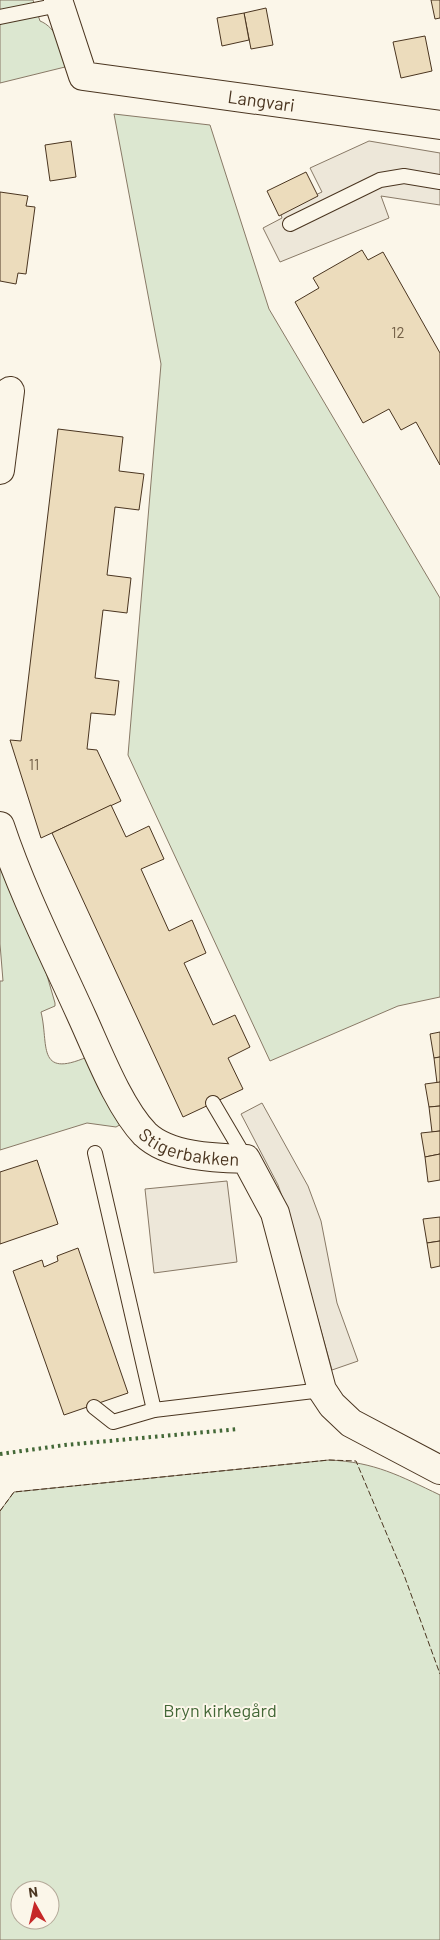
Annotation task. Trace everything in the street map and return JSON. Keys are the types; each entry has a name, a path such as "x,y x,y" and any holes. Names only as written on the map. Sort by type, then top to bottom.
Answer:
{"street":[{"name":"Langvari","path":"58,3 83,76 440,124"},
{"path":"0,470 10,391"},
{"name":"Stigerbakken","path":"0,826 34,912 102,1059 128,1110 145,1133 169,1147 206,1158 246,1159 275,1213 322,1390 332,1405 351,1423 440,1470"}],"lane":[{"path":"0,17 58,3"},
{"path":"290,224 380,180 404,176 440,182"},
{"path":"213,1103 246,1159"},
{"path":"95,1153 154,1410"},
{"path":"94,1406 113,1422 154,1410 322,1390"}],"green space":[{"path":"0,0 33,0 40,21 51,28 58,40 65,60 65,67 0,83"},
{"path":"114,114 210,125 269,309 440,598 440,997 398,1006 270,1061 128,755 161,364"},
{"path":"0,849 46,972 55,1003 55,1006 41,1012 48,1055 52,1061 59,1064 71,1063 87,1057 125,1122 116,1127 87,1123 0,1150 0,981 3,981 0,944"},
{"name":"Bryn kirkegård","path":"329,1460 345,1461 387,1471 440,1495 440,1940 0,1940 0,1511 14,1492"}],"shaded area":[{"path":"369,141 440,153 440,205 381,196 389,218 280,262 263,228 282,218 280,211 322,192 310,168"},
{"path":"262,1103 308,1186 321,1221 337,1303 358,1361 332,1370 289,1216 278,1185 241,1114"},
{"path":"227,1181 237,1262 154,1273 145,1189"}],"building":[{"path":"431,0 440,0 440,18 435,19"},
{"path":"266,8 273,45 251,49 244,13"},
{"path":"244,13 249,40 222,46 217,18"},
{"path":"425,36 432,71 401,78 393,42"},
{"path":"71,141 76,177 50,181 45,145"},
{"path":"306,172 318,196 279,216 267,191"},
{"path":"0,192 28,196 26,206 35,207 26,274 18,273 16,284 0,281"},
{"path":"362,250 368,260 383,252 440,353 440,465 416,422 401,430 389,409 363,423 295,302 319,288 313,278"},
{"path":"58,429 123,437 119,471 144,474 139,510 115,507 107,575 131,578 127,613 103,610 95,678 119,681 115,715 91,713 87,749 97,750 121,801 41,838 10,740 21,741"},
{"path":"111,805 126,837 149,826 164,859 141,869 169,931 192,920 206,953 184,963 213,1025 235,1015 250,1047 228,1058 243,1089 183,1117 52,833"},
{"path":"440,1032 440,1057 434,1058 430,1034"},
{"path":"440,1057 440,1082 437,1083 434,1058"},
{"path":"440,1082 440,1106 429,1107 425,1084"},
{"path":"440,1106 440,1131 432,1132 429,1107"},
{"path":"440,1131 440,1154 425,1157 421,1133"},
{"path":"440,1154 440,1180 428,1182 425,1157"},
{"path":"37,1160 58,1224 0,1244 0,1172"},
{"path":"440,1217 440,1241 427,1243 423,1219"},
{"path":"440,1241 440,1266 431,1268 427,1243"},
{"path":"78,1248 128,1393 64,1415 13,1271 42,1260 44,1267 58,1261 57,1256"}],"hedge":[{"path":"0,1454 65,1445 239,1429"}],"fence":[{"path":"0,1511 14,1492 329,1460 356,1461 404,1575 440,1674"}]}
